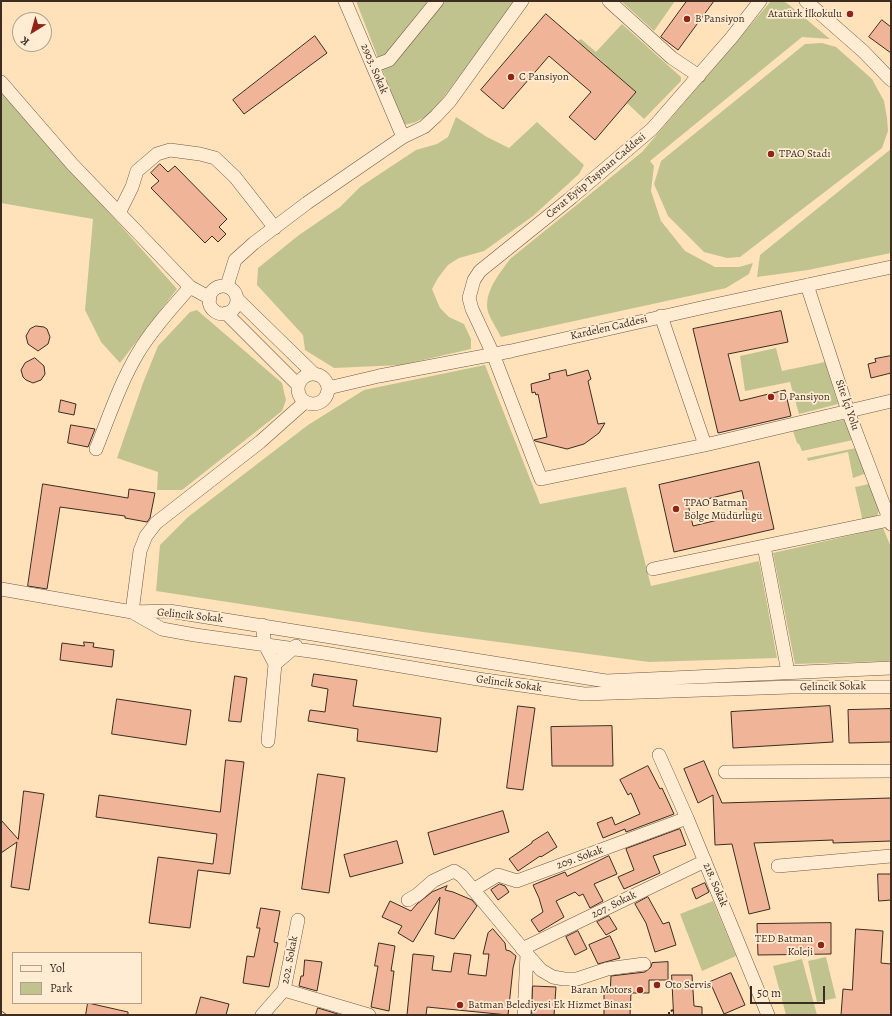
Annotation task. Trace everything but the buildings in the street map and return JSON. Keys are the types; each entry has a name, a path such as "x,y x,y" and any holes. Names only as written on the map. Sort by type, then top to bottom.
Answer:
{"street":[{"name":"2903. Sokak","path":"345,1 403,137"},
{"path":"373,66 389,60 437,1"},
{"path":"227,286 235,260 254,243 403,137 424,127 450,101 522,1"},
{"path":"609,1 672,58 698,76"},
{"name":"Cevat Eyüp Taşman Caddesi","path":"705,445 541,479 493,354 472,309 469,298 477,275 652,129 760,1"},
{"path":"806,1 864,52 891,80"},
{"path":"1,82 72,164 190,287 210,298"},
{"path":"119,213 132,187 137,171 157,154 170,150 216,158 235,177 275,228"},
{"name":"Kardelen Caddesi","path":"328,388 379,376 493,354 661,316 891,267"},
{"name":"Site İçi Yolu","path":"807,285 848,411 890,522"},
{"path":"226,313 298,385 299,394 305,402 314,404 325,397 328,388 322,377 314,374 237,299 234,291 227,286 218,287 214,289 210,302 214,310 226,313 236,307 237,299"},
{"path":"96,449 119,391 138,352 161,321 190,287"},
{"path":"661,316 705,445 891,401"},
{"path":"298,385 304,376 314,374"},
{"path":"1,589 132,612 140,551 146,536 156,523 260,442 305,402"},
{"path":"653,569 890,522"},
{"path":"764,546 788,672"},
{"name":"Gelincik Sokak","path":"132,612 168,611 606,681 891,668"},
{"name":"Gelincik Sokak","path":"132,612 162,629 195,635 584,694 791,687 891,687"},
{"path":"262,626 265,645 275,664 268,741"},
{"path":"275,664 294,649 308,633"},
{"path":"579,676 584,694"},
{"name":"218. Sokak","path":"659,755 687,818 767,1009 768,1015"},
{"path":"725,772 891,771"},
{"name":"209. Sokak","path":"473,890 498,876 517,881 687,818"},
{"path":"778,866 891,856"},
{"name":"207. Sokak","path":"524,952 705,861"},
{"path":"408,900 417,895 433,881 454,871 462,876 524,952 541,970 553,977 577,979 607,969 644,964"},
{"name":"202. Sokak","path":"262,1015 284,990 298,920"},
{"path":"524,952 524,1015"},
{"path":"284,990 369,1015"}],"path":[{"path":"669,1015 669,1012 673,1010"}],"green space":[{"path":"356,1 515,1 432,113 416,122 404,125"},
{"path":"621,1 675,1 654,31"},
{"path":"771,1 783,1 788,4 830,39 802,37 650,161 654,166 651,191 661,221 685,251 715,267 739,267 753,263 749,274 726,288 501,337 488,312 487,305 493,283 510,259 642,152"},
{"path":"622,24 681,77 681,81 644,119 627,103 636,92 610,69 597,75 606,65 578,41 581,39 596,52"},
{"name":"TPAO Stadı","path":"822,43 836,47 872,79 884,101 887,118 888,131 882,148 740,257 727,258 704,252 668,216 654,184 661,161 805,44"},
{"path":"1,91 177,289 120,363 101,342 85,310 93,219 1,203"},
{"path":"456,117 487,137 509,148 537,122 584,165 579,174 533,216 484,251 459,258 448,265 438,278 432,289 440,308 449,317 464,324 471,339 471,349 401,365 334,368 305,350 303,335 257,285 258,268 299,235 340,207 360,187 416,150 437,144 448,137"},
{"path":"891,149 891,253 808,270 757,277 760,255"},
{"path":"197,310 282,383 286,400 282,411 182,490 157,490 158,472 117,458 143,383 158,346 190,312"},
{"path":"776,348 782,371 825,362 838,404 799,414 790,382 745,391 740,356"},
{"path":"485,365 540,504 626,487 651,586 759,561 777,658 649,662 423,632 156,591 160,545 188,517 308,425 364,390"},
{"path":"847,419 853,440 802,451 797,443 793,431"},
{"path":"856,448 867,473 853,478 848,452 808,461 807,458"},
{"path":"869,484 879,510 877,516 863,522 855,487"},
{"path":"883,528 891,547 891,661 795,664 773,553"},
{"path":"713,901 736,956 702,971 680,914"},
{"path":"826,957 836,998 817,1002 808,961"},
{"path":"802,959 817,1015 786,1015 773,966"}],"place":[{"name":"Atatürk İlkokulu","path":"850,14"},
{"name":"B Pansiyon","path":"687,19"},
{"name":"C Pansiyon","path":"511,77"},
{"name":"TPAO Stadı","path":"771,154"},
{"name":"D Pansiyon","path":"771,397"},
{"name":"TPAO Batman Bölge Müdürlüğü","path":"676,509"},
{"name":"TED Batman Koleji","path":"821,945"},
{"name":"Oto Servis","path":"657,985"},
{"name":"Baran Motors","path":"640,990"},
{"name":"Batman Belediyesi Ek Hizmet Binası","path":"460,1005"}]}
